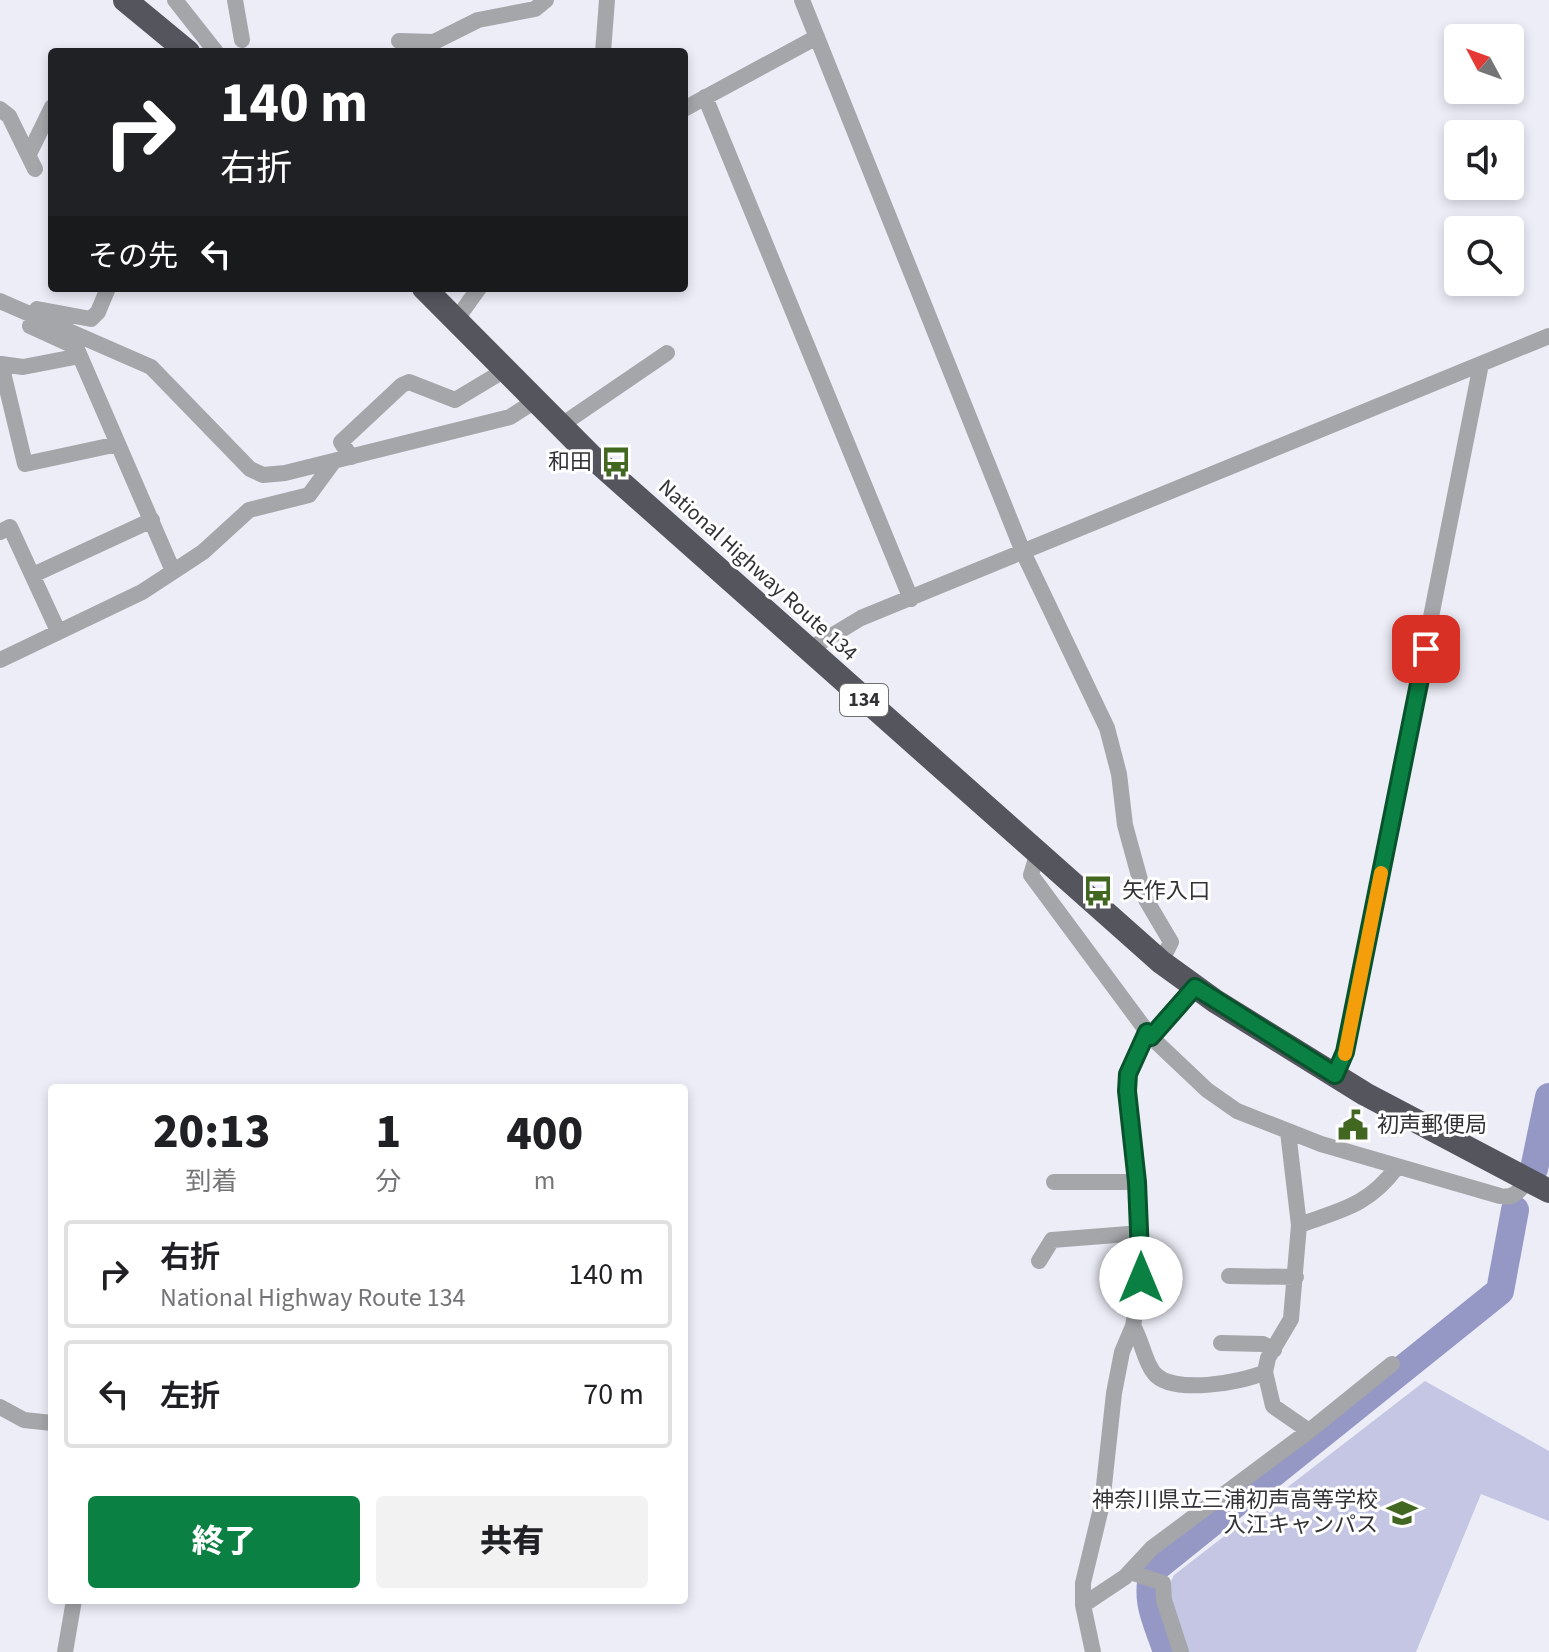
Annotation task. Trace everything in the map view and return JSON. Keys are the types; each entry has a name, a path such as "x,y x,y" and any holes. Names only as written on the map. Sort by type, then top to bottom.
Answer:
{"highway":[{"path":"125,0 183,48"},
{"name":"National Highway Route 134","path":"428,292 560,426 1037,855 1161,962 1195,987 1396,1112 1549,1191"}],"street":[{"path":"175,0 213,48"},
{"path":"235,0 242,40"},
{"path":"399,41 434,42 478,20 535,9 546,0"},
{"path":"603,48 607,0"},
{"path":"802,0 1023,552 1107,728 1119,774 1125,825 1145,898 1171,942 1161,962"},
{"path":"688,107 817,37"},
{"path":"705,97 911,599"},
{"path":"0,109 9,116 32,161 48,118"},
{"path":"106,292 91,319 37,309 30,326 76,347 173,571"},
{"path":"456,320 476,292"},
{"path":"0,301 151,367 250,469 263,475 285,473 510,417 535,401"},
{"path":"808,650 861,618 1549,336"},
{"path":"560,426 667,353"},
{"path":"80,356 23,367 1,364 25,464 118,444"},
{"path":"1335,1075 1345,1052 1481,364"},
{"path":"351,457 341,442 402,385 409,382 455,400 505,370"},
{"path":"0,660 142,592 203,552 249,510 309,495 334,461"},
{"path":"33,575 152,520"},
{"path":"0,532 10,527 58,631"},
{"path":"1037,855 1031,875 1149,1034 1207,1090 1237,1111 1288,1132 1397,1167 1509,1198 1527,1181"},
{"path":"1093,1652 1083,1605 1089,1547 1102,1504 1114,1393 1122,1352 1133,1326 1141,1278 1141,1233 1128,1074 1149,1034 1195,987"},
{"path":"1288,1132 1299,1225 1296,1277 1291,1319 1265,1372 1273,1406 1309,1431"},
{"path":"1299,1225 1374,1195 1397,1167"},
{"path":"1054,1182 1137,1182"},
{"path":"1039,1261 1052,1240 1141,1233"},
{"path":"1229,1276 1296,1277"},
{"path":"1133,1326 1153,1372 1168,1384 1197,1386 1254,1377 1265,1372"},
{"path":"1221,1343 1263,1344 1274,1350"},
{"path":"1083,1605 1134,1573 1152,1548 1309,1431 1392,1364"},
{"path":"0,1407 24,1420 48,1423"},
{"path":"1134,1573 1163,1583 1164,1600 1181,1652"},
{"path":"65,1652 73,1604"}],"shaded area":[{"name":"神奈川県立三浦初声高等学校 入江キャンパス","path":"1425,1381 1549,1451 1549,1521 1481,1494 1416,1652 1187,1652 1168,1588 1174,1575"}],"waterway":[{"path":"1534,1169 1549,1097"},
{"path":"1167,1652 1151,1601 1154,1569 1500,1291 1515,1210"}],"slow traffic":[{"path":"1345,1054 1381,873"}],"place":[{"name":"和田","path":"616,462"},
{"name":"矢作入口","path":"1098,891"},
{"name":"初声郵便局","path":"1353,1125"},
{"name":"神奈川県立三浦初声高等学校 入江キャンパス","path":"1402,1513"}],"route":[{"path":"1141,1278 1141,1233 1127,1091 1128,1074 1143,1039 1147,1032 1151,1037 1195,987 1335,1075 1345,1052 1426,649"}]}
